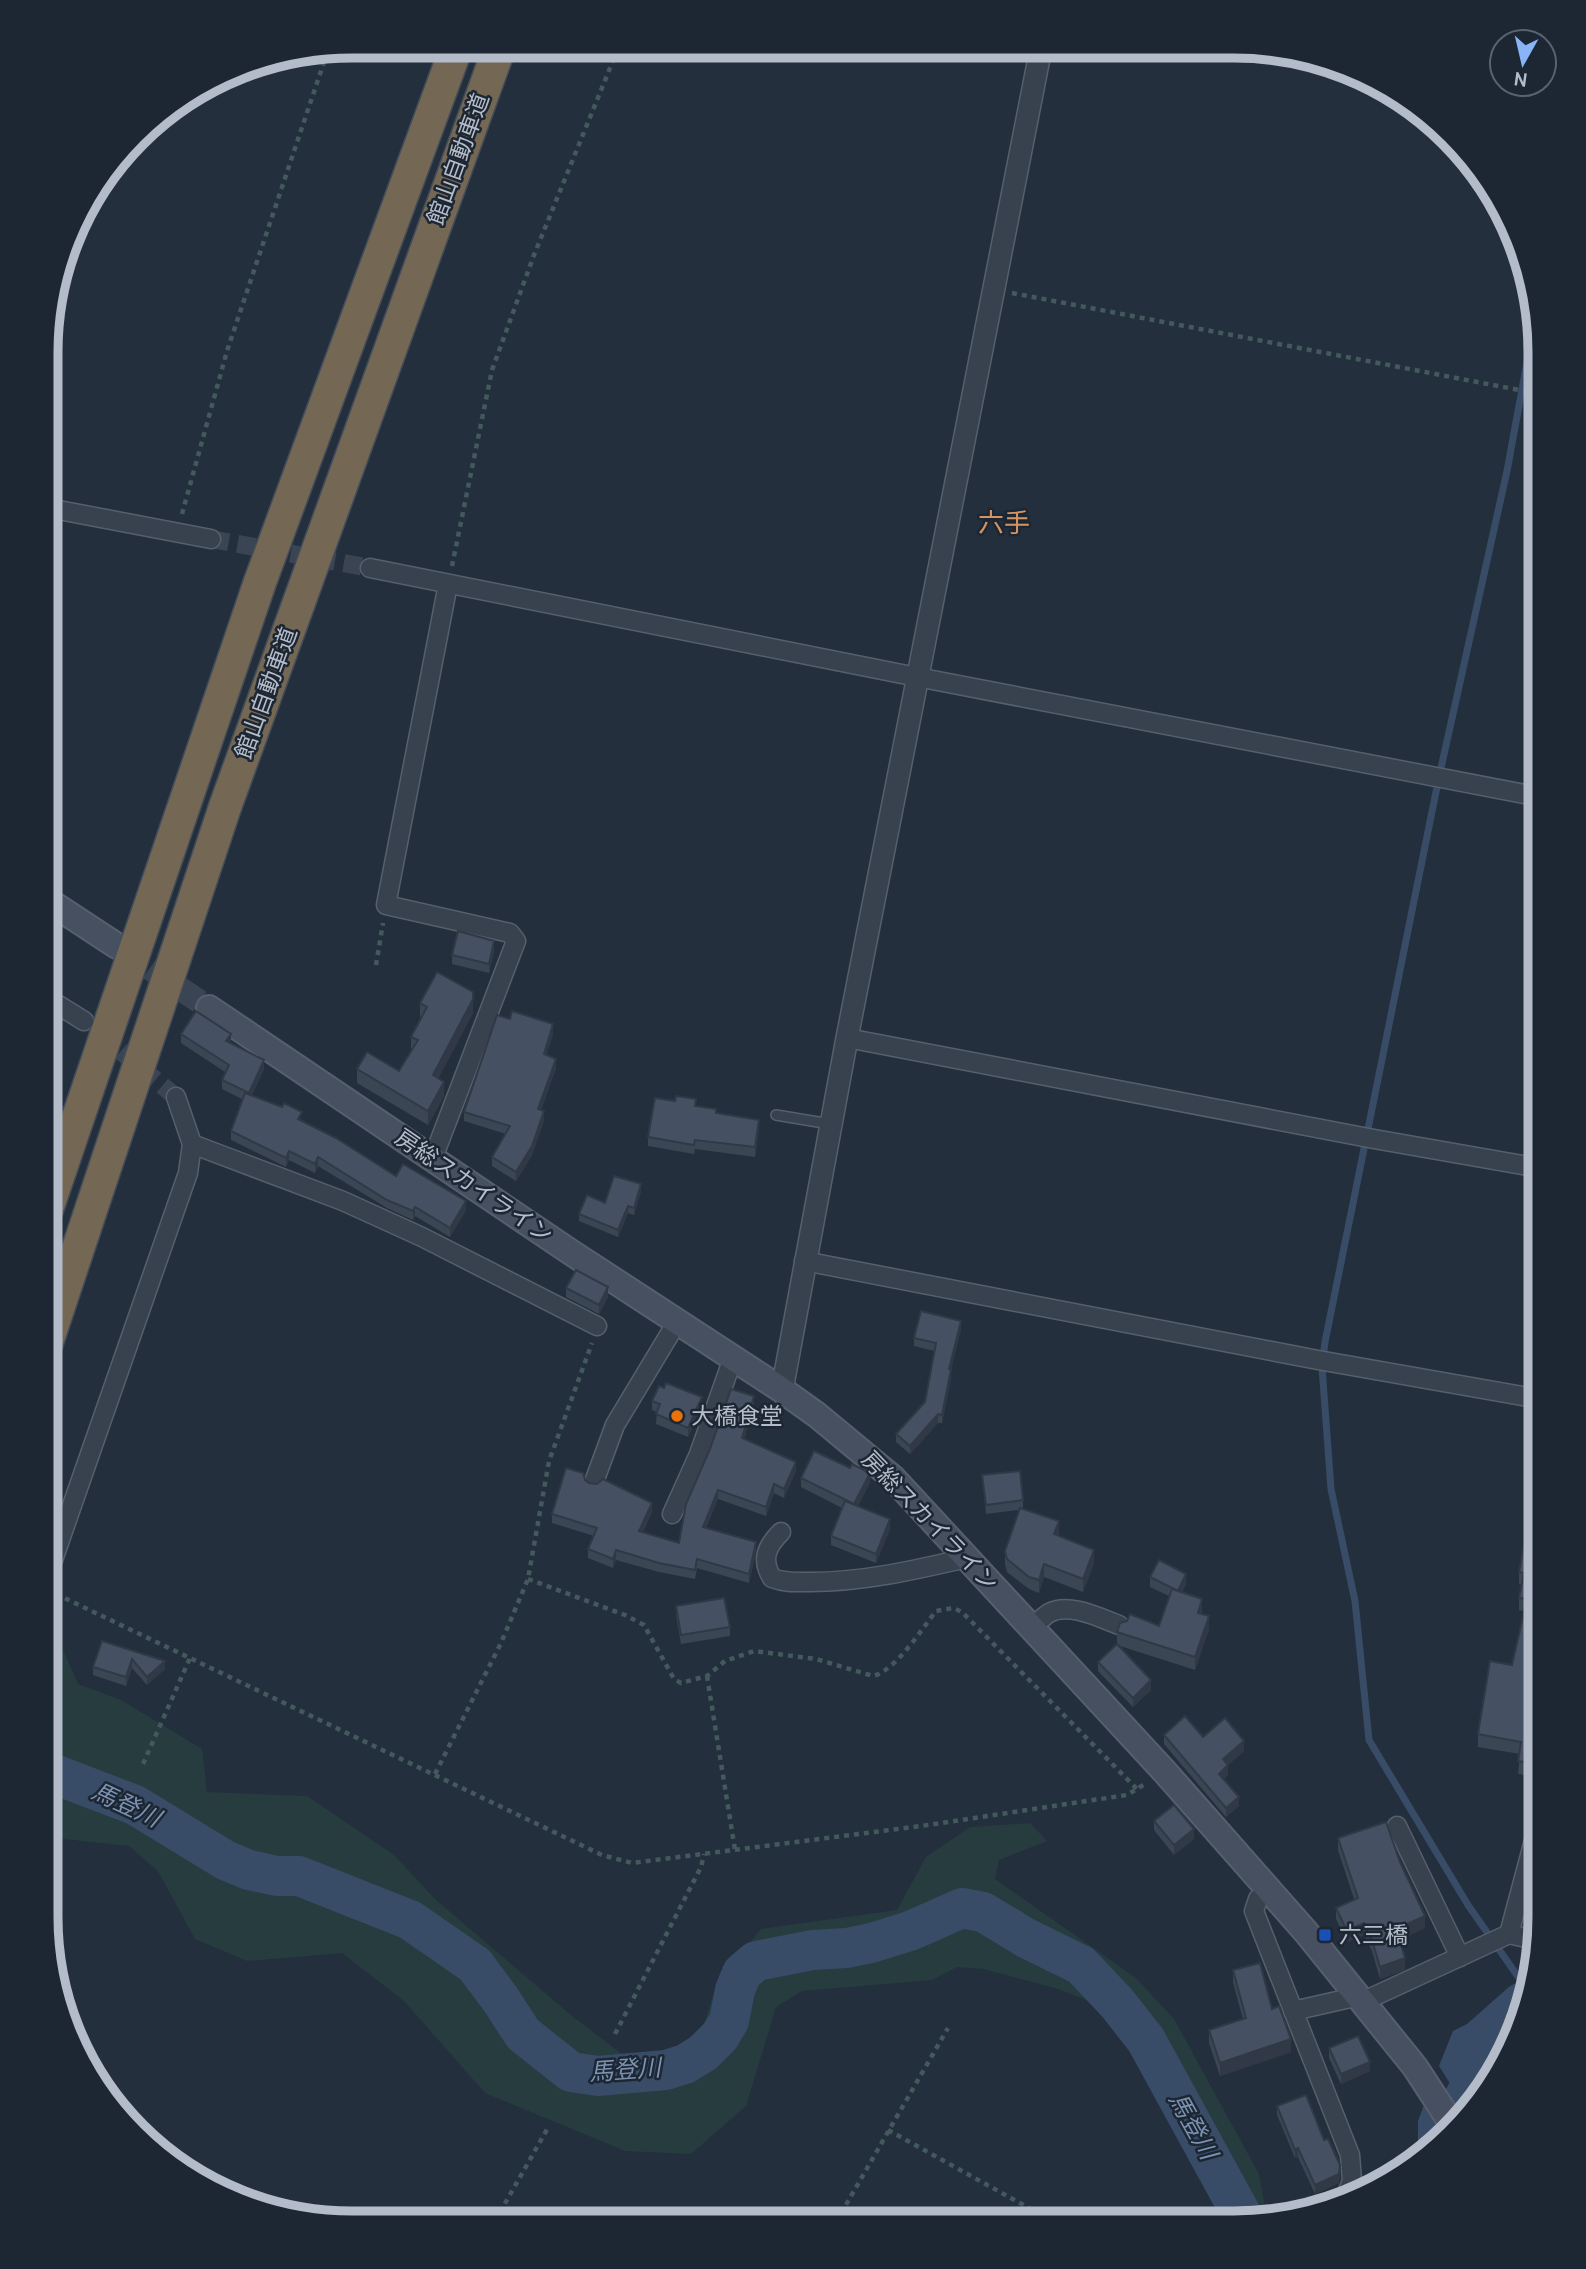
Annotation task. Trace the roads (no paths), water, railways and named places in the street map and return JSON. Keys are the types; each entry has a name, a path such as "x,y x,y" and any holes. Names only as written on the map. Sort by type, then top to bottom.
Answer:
{"highway":[{"name":"館山自動車道","path":"58,1177 260,582 453,58"},
{"name":"館山自動車道","path":"58,1309 225,807 496,58"}],"main road":[{"path":"58,907 117,946"},
{"name":"房総スカイライン","path":"209,1008 817,1415 894,1478 1165,1772 1269,1890 1362,1998 1415,2067 1448,2118"}],"street":[{"path":"782,1391 830,1124 1039,58"},
{"path":"58,510 211,540"},
{"path":"370,568 1528,795"},
{"path":"433,1158 516,941 510,933 386,905 448,584"},
{"path":"58,1005 84,1021"},
{"path":"847,1038 1367,1138 1528,1166"},
{"path":"58,1546 188,1173 192,1144 176,1097"},
{"path":"192,1144 343,1201 422,1237 597,1326"},
{"path":"804,1261 1325,1361 1528,1397"},
{"path":"594,1482 615,1425 677,1322"},
{"path":"672,1514 699,1454 733,1358"},
{"path":"780,1532 770,1543 765,1562 772,1578 782,1582 841,1582 908,1572 967,1558"},
{"path":"1032,1627 1051,1612 1061,1609 1088,1614 1119,1625"},
{"path":"1397,1826 1463,1955"},
{"path":"1506,1935 1528,1859"},
{"path":"1269,1890 1258,1899 1254,1911 1350,2155 1352,2181 1349,2188"},
{"path":"1293,2011 1362,1998 1506,1935 1528,1939"}],"lane":[{"path":"776,1115 830,1124"}],"water":[{"path":"1521,1981 1506,2030 1479,2081 1462,2102 1439,2066 1453,2031 1467,2024 1510,1986"},
{"path":"1424,2105 1438,2128 1418,2146 1418,2121"}],"waterway":[{"path":"1521,1981 1468,1905 1369,1740 1355,1601 1331,1489 1322,1367 1439,777 1507,471 1528,357"},
{"name":"馬登川","path":"58,1776 135,1805 225,1860 249,1870 277,1876 299,1876 410,1920 475,1965 523,2034 571,2072 598,2076 666,2070 685,2064 703,2053 720,2036 729,2021 735,1990 742,1973 756,1961 812,1950 847,1948 871,1943 910,1931 962,1908 983,1912 1026,1938 1081,1965 1117,2003 1146,2040 1240,2211"},
{"path":"1461,2103 1487,2053"}],"tunnel":[{"path":"211,539 370,568"},
{"path":"120,948 209,1008"},
{"path":"100,1034 176,1097"}],"place":[{"name":"大橋食堂","path":"677,1416"},
{"name":"六三橋","path":"1325,1935"}],"district":[{"name":"六手","path":"1004,523"}]}
